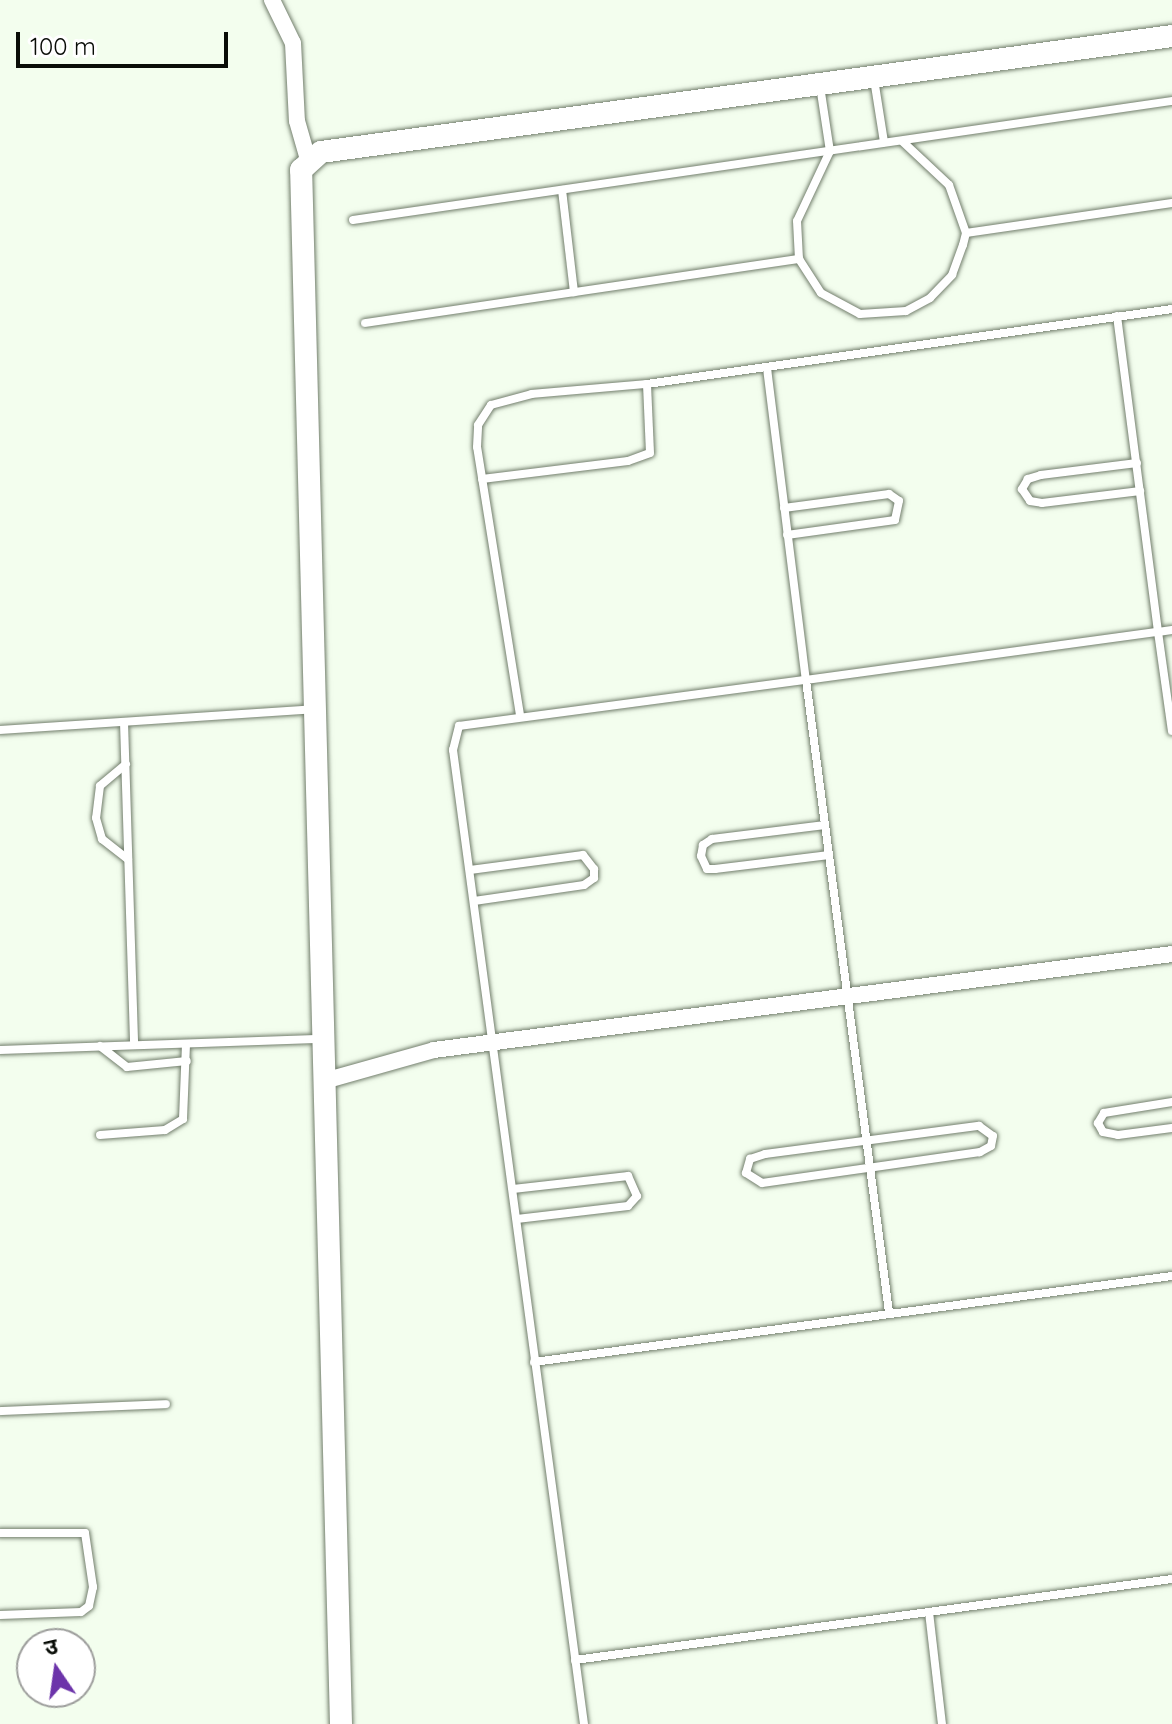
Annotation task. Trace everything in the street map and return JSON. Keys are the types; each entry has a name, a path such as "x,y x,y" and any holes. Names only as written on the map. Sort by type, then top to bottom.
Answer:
{"street":[{"path":"272,0 293,43 297,121 308,159"},
{"path":"341,1724 299,179 308,159 321,152 1172,36"},
{"path":"324,1081 404,1056 494,1042 1172,954"}],"lane":[{"path":"874,78 884,142"},
{"path":"820,85 830,151 797,221 799,259 812,283 832,302 860,314 892,313 919,306 944,286 966,233 949,185 902,141"},
{"path":"353,220 1172,101"},
{"path":"562,190 574,292"},
{"path":"966,233 1172,203"},
{"path":"365,323 799,259"},
{"path":"520,715 482,479 478,425 496,402 532,394 647,384 767,368 1172,309"},
{"path":"1117,316 1172,731"},
{"path":"767,368 889,1312"},
{"path":"482,479 628,461 650,453 647,384"},
{"path":"1137,463 1041,475 1028,479 1022,489 1030,501 1042,503 1140,491"},
{"path":"784,508 889,494 899,505 895,520 787,535"},
{"path":"584,1724 453,735 465,724 520,715 1172,630"},
{"path":"0,730 314,709"},
{"path":"124,722 134,1045"},
{"path":"126,764 100,786 96,818 102,839 128,859"},
{"path":"825,825 712,839 703,845 701,856 704,866 715,869 829,855"},
{"path":"470,870 583,855 594,869 594,878 584,885 474,901"},
{"path":"0,1050 323,1039"},
{"path":"100,1135 178,1124 187,1107 186,1044"},
{"path":"100,1046 127,1067 187,1061"},
{"path":"1172,1102 1104,1113 1098,1119 1100,1128 1110,1134 1172,1128"},
{"path":"979,1126 993,1136 991,1146 980,1152 869,1168 762,1183 746,1173 747,1163 756,1156 979,1126"},
{"path":"513,1189 628,1176 637,1196 628,1206 517,1219"},
{"path":"534,1362 1172,1276"},
{"path":"0,1411 166,1404"},
{"path":"0,1533 85,1533 93,1587 89,1606 81,1612 0,1615"},
{"path":"575,1660 1172,1579"},
{"path":"929,1612 942,1724"}]}
